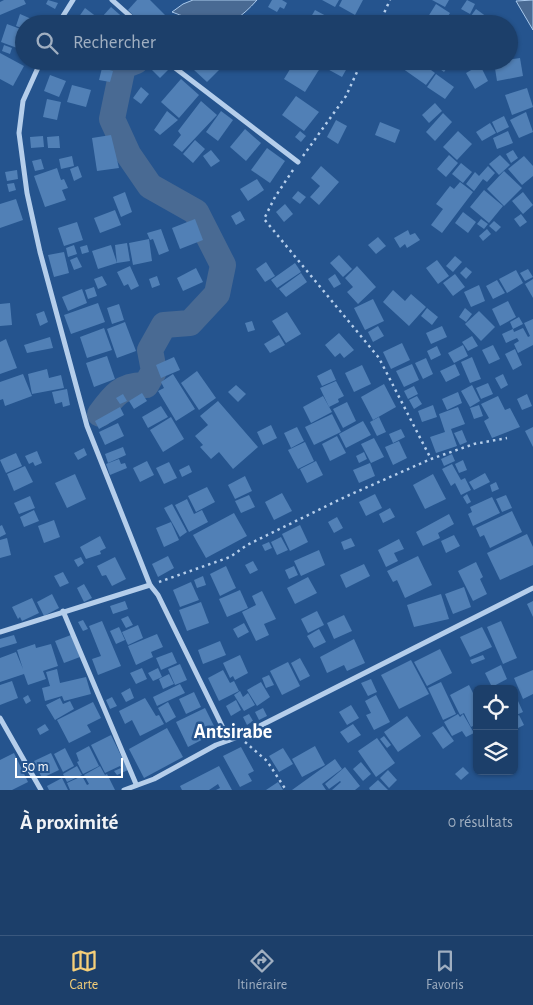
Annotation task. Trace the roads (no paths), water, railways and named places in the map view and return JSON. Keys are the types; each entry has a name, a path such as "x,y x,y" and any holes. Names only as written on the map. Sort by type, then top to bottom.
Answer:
{"street":[{"path":"64,15 73,0"},
{"path":"112,0 129,15"},
{"path":"37,70 23,102 19,133 26,193 87,426 150,585 158,595 229,740"},
{"path":"178,70 298,162"},
{"path":"0,632 150,585"},
{"path":"124,790 136,784 154,779 533,588"},
{"path":"63,611 136,784"},
{"path":"0,718 42,790"}],"water":[{"path":"193,0 257,0 241,15 181,15 172,12"},
{"path":"533,0 533,30 516,1"}],"waterway":[{"path":"100,414 119,392 138,385 146,385 154,371 150,350 164,325 190,323 217,294 223,265 196,212 150,186 128,154 112,119 122,70"}],"district":[{"name":"Antsirabe","path":"233,731"}]}
